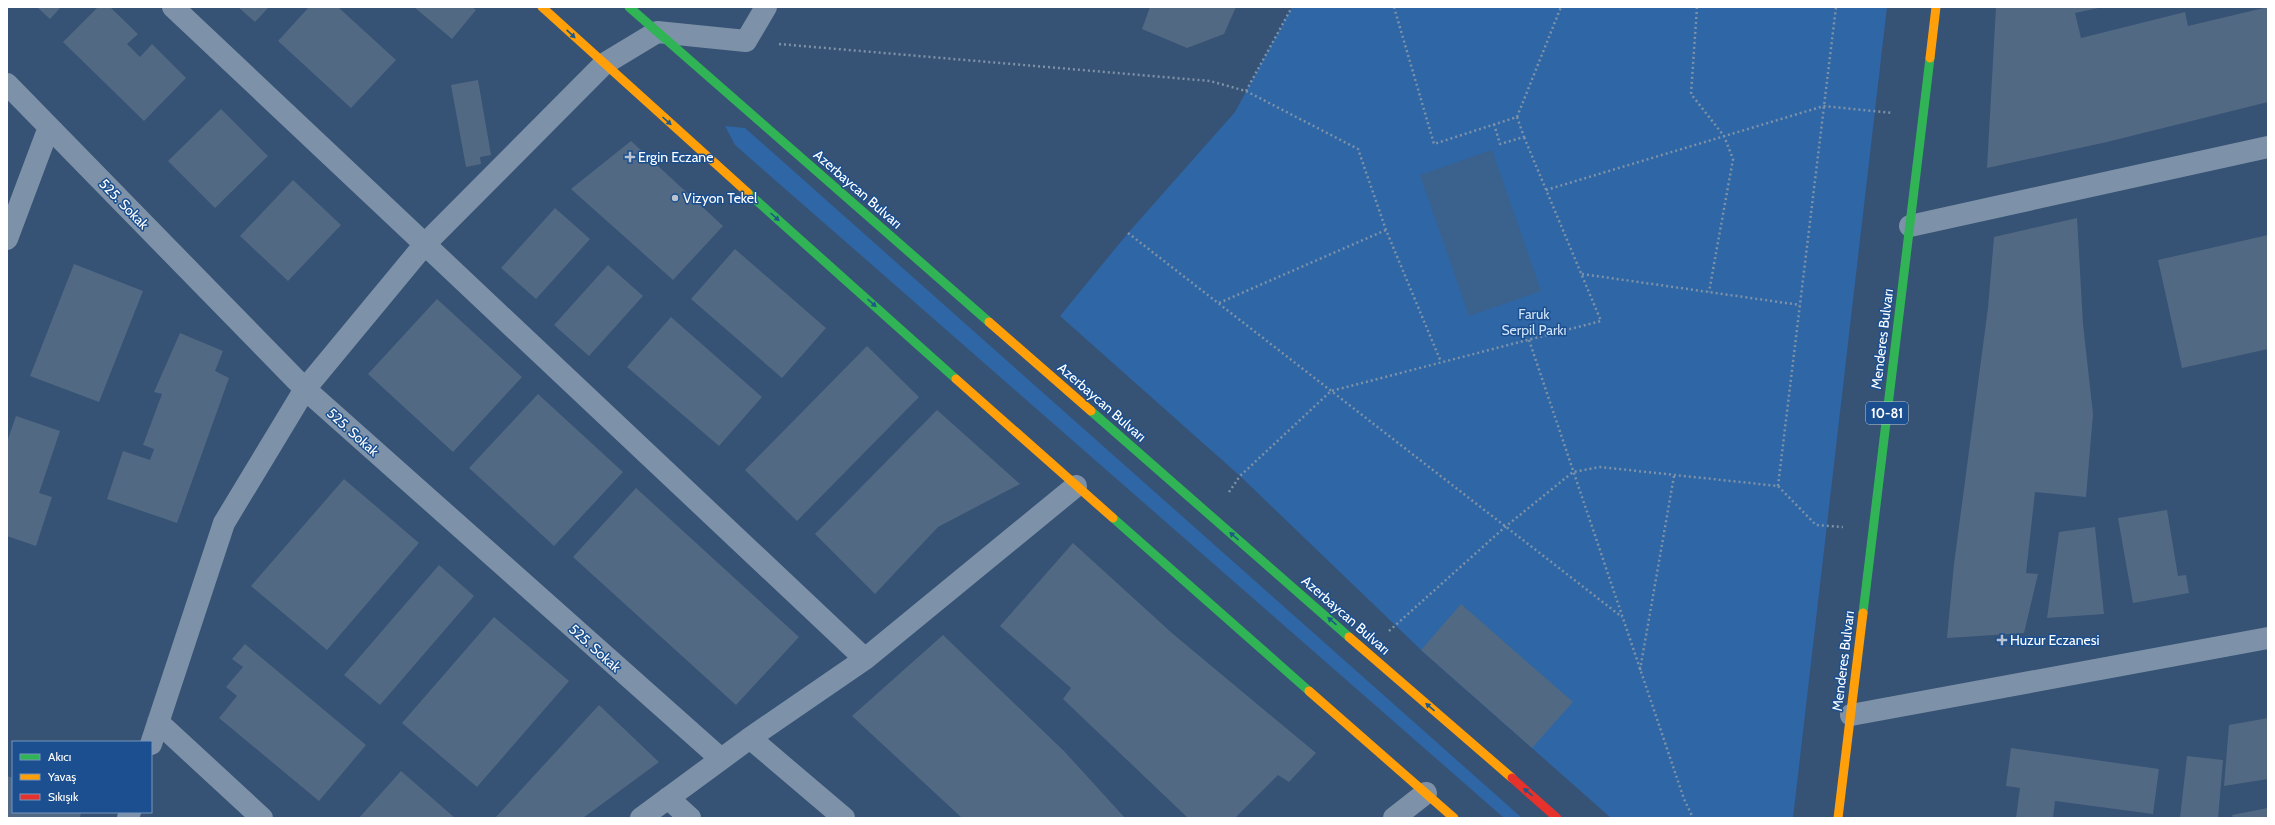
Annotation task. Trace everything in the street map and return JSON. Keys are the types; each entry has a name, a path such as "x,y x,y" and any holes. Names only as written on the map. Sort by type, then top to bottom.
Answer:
{"main road":[{"path":"542,7 1076,486 1454,818"},
{"name":"Azerbaycan Bulvarı","path":"629,7 1557,818"},
{"name":"Menderes Bulvarı","path":"1838,818 1936,7"}],"street":[{"path":"173,7 864,659"},
{"path":"152,741 224,523 305,390 425,244 604,64 657,32 746,41 766,7"},
{"name":"525. Sokak","path":"7,84 305,390 720,759"},
{"path":"7,239 49,126"},
{"path":"1910,226 2268,147"},
{"path":"641,818 720,759 864,659 1076,486"},
{"path":"1851,715 2268,638"},
{"path":"158,722 262,818"},
{"path":"750,738 844,818"},
{"path":"1394,818 1426,793"},
{"path":"668,798 690,818"}],"path":[{"path":"1246,91 1292,7"},
{"path":"1394,7 1434,144 1517,116"},
{"path":"1212,517 1240,476 1331,391 1601,321 1524,137 1517,116 1561,7"},
{"path":"1697,7 1691,94 1724,136 1733,159 1709,292"},
{"path":"1778,486 1836,7"},
{"path":"746,41 1210,81 1246,91 1358,149 1386,230 1441,362"},
{"path":"1546,190 1824,106 1923,116"},
{"path":"1494,124 1500,144 1524,137"},
{"path":"1219,303 1386,230"},
{"path":"1128,233 1622,617"},
{"path":"1582,274 1800,305"},
{"path":"1528,340 1640,670 1693,818"},
{"path":"1369,654 1395,626 1505,527 1573,472 1600,467 1778,486 1816,525 1873,529"},
{"path":"1640,670 1674,476"}],"green space":[{"name":"Faruk Serpil Parkı","path":"1292,7 1887,7 1793,818 1611,818 1421,650 1240,476 1060,316 1128,233 1235,112"},
{"path":"725,126 745,128 1522,818 1504,818 735,145"}],"shaded area":[{"path":"1492,150 1541,291 1469,316 1420,175"}],"building":[{"path":"37,7 61,7 50,19"},
{"path":"98,7 110,7 138,34 127,44 140,57 152,44 186,78 144,121 63,42"},
{"path":"238,7 269,7 255,22"},
{"path":"309,7 338,7 396,60 351,108 278,41"},
{"path":"414,7 472,7 476,10 452,39"},
{"path":"1150,7 1236,7 1224,34 1187,48 1142,29"},
{"path":"1996,7 2103,7 2075,13 2081,38 2185,12 2188,26 2268,7 2268,102 2107,142 1987,168"},
{"path":"478,80 491,155 480,157 481,164 466,167 451,85"},
{"path":"221,109 268,156 215,208 168,161"},
{"path":"631,141 723,226 673,280 571,189"},
{"path":"293,180 341,225 288,281 240,236"},
{"path":"555,208 590,239 536,299 501,268"},
{"path":"2077,218 2083,324 2093,414 2086,497 2035,492 2026,573 2038,574 2024,633 1947,638 1954,564 1988,308 1994,237"},
{"path":"2268,235 2268,349 2182,368 2158,260"},
{"path":"735,249 826,328 782,378 691,299"},
{"path":"74,264 143,291 99,402 30,376"},
{"path":"608,265 643,296 589,356 554,325"},
{"path":"437,299 522,377 453,452 368,374"},
{"path":"671,317 762,397 719,446 627,367"},
{"path":"180,333 223,351 215,371 229,378 177,523 107,499 123,451 150,460 154,449 143,445 162,394 154,392"},
{"path":"867,346 919,397 797,521 745,470"},
{"path":"538,394 623,472 554,546 469,468"},
{"path":"937,410 1020,484 938,527 875,594 815,534"},
{"path":"16,416 60,431 39,493 52,497 36,546 7,536 7,442"},
{"path":"344,479 419,543 327,650 251,586"},
{"path":"636,488 799,637 736,705 573,557"},
{"path":"2167,510 2178,576 2186,575 2189,593 2133,603 2118,518"},
{"path":"2095,527 2104,614 2047,618 2059,532"},
{"path":"1073,543 1173,634 1316,753 1289,782 1278,775 1235,818 1188,818 1063,699 1071,688 1000,626"},
{"path":"439,565 474,596 380,705 344,675"},
{"path":"1461,604 1573,702 1532,748 1421,650"},
{"path":"494,617 569,681 477,787 402,723"},
{"path":"943,635 1064,751 1125,818 962,818 852,716"},
{"path":"245,644 366,745 319,801 219,718 237,696 226,687 243,667 232,659"},
{"path":"599,705 659,762 583,818 495,818"},
{"path":"2268,718 2268,779 2224,786 2229,725"},
{"path":"2011,748 2159,769 2153,814 2055,801 2053,818 2016,818 2020,788 2006,786"},
{"path":"2187,756 2223,760 2218,818 2180,818"},
{"path":"401,771 455,818 359,818"},
{"path":"7,776 12,778 12,813 81,813 80,818 7,818"},
{"path":"2268,808 2268,818 2233,818 2232,815"}],"traffic: fast":[{"path":"629,7 989,322"},
{"path":"1863,613 1930,58"},
{"path":"748,193 956,379"},
{"path":"1091,411 1349,637"},
{"path":"1113,518 1309,691"}],"traffic: slow":[{"path":"542,7 748,193"},
{"path":"1930,58 1936,7"},
{"path":"989,322 1091,411"},
{"path":"956,379 1113,518"},
{"path":"1838,818 1863,613"},
{"path":"1349,637 1512,778"},
{"path":"1309,691 1454,818"}],"traffic: jam":[{"path":"1512,778 1557,818"}],"place":[{"name":"Ergin Eczane","path":"630,157"},
{"name":"Vizyon Tekel","path":"675,198"},
{"name":"Huzur Eczanesi","path":"2002,640"}]}
